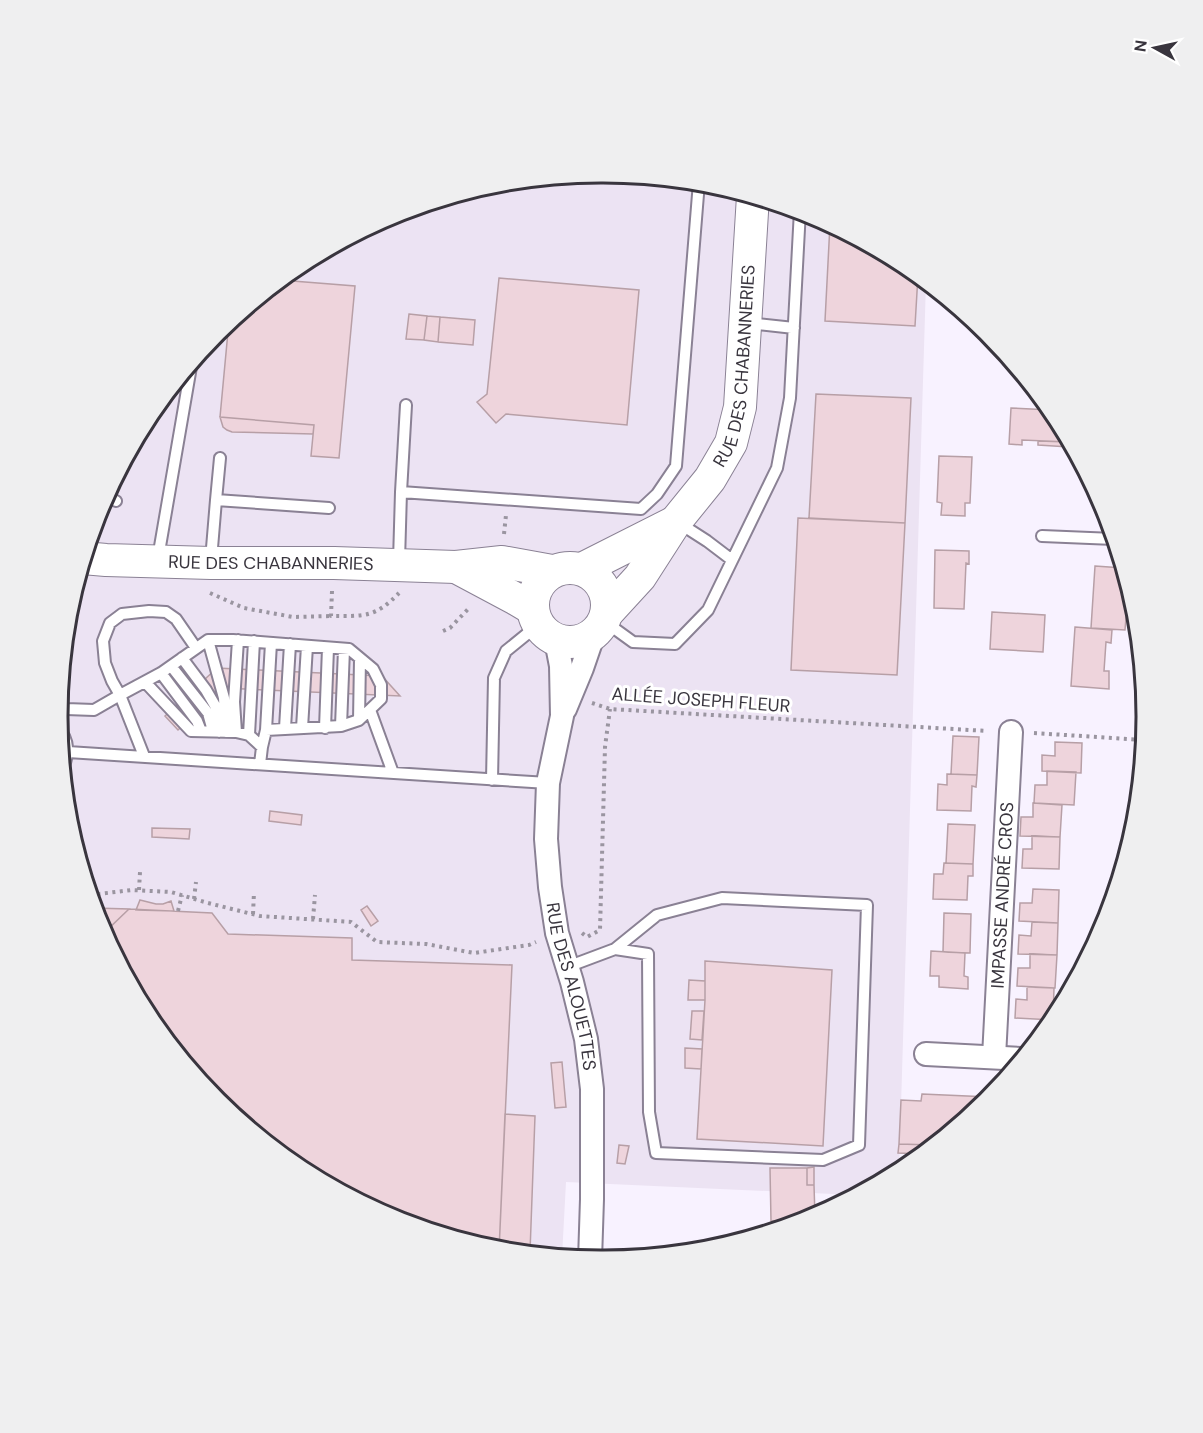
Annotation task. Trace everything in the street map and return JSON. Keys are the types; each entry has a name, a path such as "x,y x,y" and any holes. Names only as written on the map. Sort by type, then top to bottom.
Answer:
{"street":[{"name":"RUE DES CHABANNERIES","path":"602,623 640,577 676,521 710,479 731,442 740,407 752,205"},
{"name":"RUE DES CHABANNERIES","path":"92,559 157,561 208,577 334,562 456,567 502,562 567,570 676,521"},
{"name":"RUE DES CHABANNERIES","path":"456,567 516,599 542,625"},
{"path":"567,570 594,575 603,586 607,599 602,623 562,716 561,666 542,625 534,594 541,581 567,570"},
{"path":"542,625 569,642 582,640 602,623"},
{"name":"RUE DES ALOUETTES","path":"562,716 548,783 546,839 557,933 586,1039 592,1089 590,1250"},
{"name":"IMPASSE ANDRÉ CROS","path":"994,1057 1011,732"},
{"path":"926,1054 1012,1058"}],"lane":[{"path":"402,492 641,509 657,494 676,466 698,192"},
{"path":"602,623 633,642 675,644 708,610 777,468 790,398 799,221"},
{"path":"745,323 794,328"},
{"path":"157,561 189,377"},
{"path":"399,564 406,405"},
{"path":"208,577 220,458"},
{"path":"216,500 328,508"},
{"path":"676,521 732,560"},
{"path":"1042,536 1105,539"},
{"path":"144,756 105,663 103,641 111,623 122,614 166,612 176,619 196,648"},
{"path":"492,780 494,678 506,651 542,625"},
{"path":"208,640 224,698 223,732"},
{"path":"68,709 94,710 161,673 208,640 254,641 348,649 373,669 381,685 381,699 359,720 325,728 266,730"},
{"path":"223,732 234,702 238,640"},
{"path":"249,735 254,641"},
{"path":"260,764 266,730 271,643"},
{"path":"285,728 290,644"},
{"path":"302,728 307,646"},
{"path":"325,728 328,648"},
{"path":"341,726 344,649"},
{"path":"182,658 217,709 223,732"},
{"path":"359,720 360,658"},
{"path":"171,666 223,732"},
{"path":"161,673 197,721 201,731"},
{"path":"145,682 191,731 249,735 262,747"},
{"path":"370,710 393,773"},
{"path":"69,752 548,783"},
{"path":"567,967 615,949 657,915 722,898 867,905 860,1145 823,1160 656,1153 650,1112 648,954 615,949"}],"path":[{"path":"208,577 244,608 292,617 331,616"},
{"name":"ALLÉE JOSEPH FLEUR","path":"586,700 610,709 1135,739"},
{"path":"98,894 132,890 171,892 260,916 351,922 377,942 426,944 474,953 529,945 573,928 587,936 600,930 605,747 610,709"},
{"path":"139,890 140,872"},
{"path":"194,899 196,882"},
{"path":"253,914 254,892"},
{"path":"178,911 182,895"},
{"path":"313,919 315,895"}],"shaded area":[{"path":"602,183 671,187 740,201 806,223 868,254 926,292 899,1160 839,1194 566,1182 562,1249 497,1240 430,1222 365,1195 305,1161 249,1118 200,1069 157,1013 139,984 108,921 96,888 78,821 72,786 68,717 72,647 86,578 96,545 108,512 139,449 157,420 200,364 249,315 276,293 305,272 365,238 397,223 463,201 532,187 567,184"}],"building":[{"path":"829,234 868,254 917,286 915,326 825,321"},
{"path":"499,278 639,290 627,425 506,414 496,423 477,402 487,394"},
{"path":"293,281 355,286 339,458 311,456 314,425 220,417 228,336"},
{"path":"409,314 427,316 424,340 406,339"},
{"path":"427,316 440,317 438,342 424,340"},
{"path":"440,317 475,320 473,345 438,342"},
{"path":"816,394 911,398 905,523 809,518"},
{"path":"1011,408 1038,409 1059,442 1022,440 1022,445 1009,444"},
{"path":"220,417 314,425 313,434 232,432 223,427"},
{"path":"1038,441 1059,442 1062,447 1038,445"},
{"path":"939,456 972,457 970,503 965,503 965,516 941,515 942,503 937,502"},
{"path":"798,518 905,523 897,675 791,670"},
{"path":"935,550 969,551 969,564 966,563 964,609 934,608"},
{"path":"1095,566 1114,567 1125,612 1125,630 1091,628"},
{"path":"992,612 1045,615 1043,652 990,649"},
{"path":"1075,627 1112,630 1111,643 1106,642 1104,671 1109,671 1109,689 1071,686"},
{"path":"217,668 382,676 400,696 223,688 178,730 165,716"},
{"path":"953,736 979,737 977,775 951,774"},
{"path":"1055,742 1082,743 1081,773 1042,771 1042,755 1055,756"},
{"path":"1047,771 1076,772 1074,805 1034,803 1035,785 1047,785"},
{"path":"947,774 977,775 976,787 972,786 971,811 937,810 938,784 947,785"},
{"path":"1033,803 1062,805 1060,837 1020,836 1021,817 1033,817"},
{"path":"270,811 302,815 301,825 269,821"},
{"path":"948,824 975,825 973,864 946,863"},
{"path":"152,828 190,829 189,839 152,837"},
{"path":"1032,836 1060,837 1059,869 1022,868 1023,849 1032,849"},
{"path":"944,863 973,864 973,876 968,876 967,900 933,899 934,874 943,874"},
{"path":"1033,889 1059,890 1058,923 1019,921 1020,903 1032,903"},
{"path":"140,900 156,904 171,901 174,911 136,910"},
{"path":"367,906 378,921 371,926 361,910"},
{"path":"103,908 129,909 111,927"},
{"path":"129,909 212,913 228,934 352,938 352,960 512,965 499,1240 463,1232 397,1210 334,1179 276,1140 224,1094 178,1042 139,984 111,927"},
{"path":"944,913 971,914 970,953 943,952"},
{"path":"1032,922 1058,923 1057,955 1018,954 1019,935 1031,936"},
{"path":"931,951 965,953 964,976 968,977 968,989 939,987 939,976 930,976"},
{"path":"1030,954 1057,955 1055,988 1017,986 1018,968 1030,968"},
{"path":"705,961 832,970 823,1146 697,1139"},
{"path":"689,980 705,981 705,1000 688,1000"},
{"path":"1027,987 1054,988 1054,1001 1041,1019 1015,1018 1016,999 1027,1000"},
{"path":"692,1011 704,1011 702,1040 690,1039"},
{"path":"685,1048 702,1049 701,1069 685,1068"},
{"path":"562,1062 566,1107 555,1108 551,1063"},
{"path":"922,1094 976,1096 921,1145 899,1144 901,1100 921,1101"},
{"path":"505,1114 535,1116 530,1246 499,1240"},
{"path":"899,1144 921,1145 908,1153 898,1153"},
{"path":"619,1145 629,1146 625,1164 617,1163"},
{"path":"814,1167 814,1185 807,1185 807,1168"},
{"path":"770,1168 807,1168 807,1185 814,1185 815,1206 771,1221"}]}
